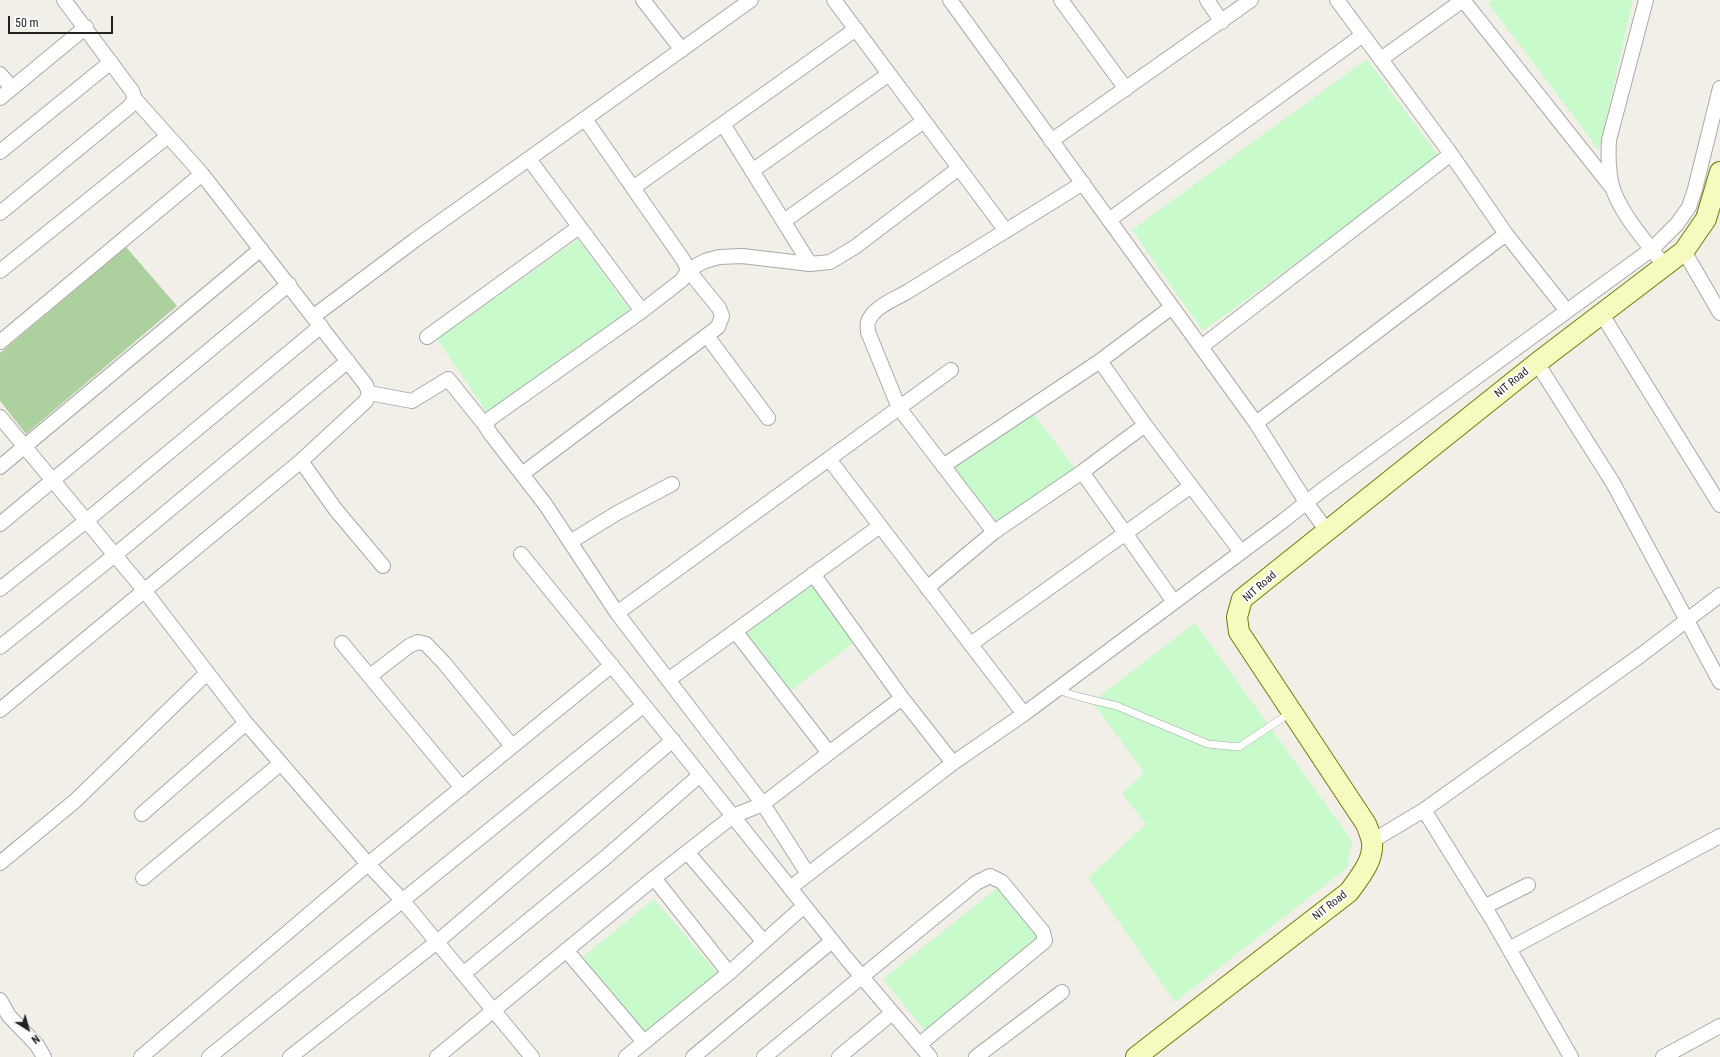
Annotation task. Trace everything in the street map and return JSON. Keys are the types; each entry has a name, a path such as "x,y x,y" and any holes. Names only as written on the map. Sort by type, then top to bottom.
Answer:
{"main road":[{"name":"NIT Road","path":"1136,1057 1349,892 1362,874 1371,854 1372,841 1366,824 1239,632 1237,617 1242,599 1537,363 1684,251 1716,202 1720,172"}],"street":[{"path":"0,710 300,461 366,401 369,393 366,385 318,321 202,174 135,99 132,91 86,27 64,0"},
{"path":"643,0 682,50"},
{"path":"0,589 86,521 318,321 415,240 751,0"},
{"path":"834,0 1006,231"},
{"path":"950,0 1256,423 1306,502 1327,531"},
{"path":"1061,0 1126,89"},
{"path":"1206,0 1222,22"},
{"path":"1051,141 1222,22 1250,0"},
{"path":"1337,0 1451,154 1506,234 1567,311"},
{"path":"1381,59 1463,0 1614,191 1636,231 1664,265"},
{"path":"1614,191 1608,159 1609,140 1646,0"},
{"path":"0,98 86,27"},
{"path":"633,188 856,30"},
{"path":"1110,220 1363,35"},
{"path":"0,152 111,62"},
{"path":"0,74 12,88"},
{"path":"752,171 889,74"},
{"path":"790,888 953,763 1057,690 1283,521 1306,502 1652,249 1677,224 1689,207 1695,189 1720,88"},
{"path":"0,213 129,107 135,99"},
{"path":"522,474 707,336 718,327 722,316 719,308 688,270 684,261 584,119"},
{"path":"784,221 924,121"},
{"path":"723,124 810,264"},
{"path":"0,271 168,136"},
{"path":"1201,347 1451,154"},
{"path":"529,159 642,311"},
{"path":"486,424 491,418 642,311 682,280 688,270 705,261 742,256 810,264 830,262 840,257 959,168"},
{"path":"0,342 202,174"},
{"path":"994,532 899,408 868,332 868,322 875,313 887,303 1083,183"},
{"path":"426,337 579,227"},
{"path":"1256,423 1506,234"},
{"path":"0,467 261,249"},
{"path":"1684,251 1720,313"},
{"path":"0,524 54,481 289,284"},
{"path":"943,466 1100,361 1172,306"},
{"path":"1601,313 1720,505"},
{"path":"707,336 768,418"},
{"path":"0,647 115,555 348,361"},
{"path":"1100,361 1145,425 1241,552"},
{"path":"1537,363 1613,483 1720,682"},
{"path":"617,613 951,370"},
{"path":"369,393 412,401 448,379 486,424 490,433 545,504 617,613 763,804 808,874"},
{"path":"0,417 144,590 241,717 280,764 368,864 403,901 532,1057"},
{"path":"927,588 994,532 1082,472 1145,425"},
{"path":"829,460 1024,714"},
{"path":"300,461 336,510 383,566"},
{"path":"1082,472 1174,602"},
{"path":"567,538 617,514 672,484"},
{"path":"971,644 1191,486"},
{"path":"668,680 880,526"},
{"path":"521,554 673,740 832,941 861,976 892,1013 923,1052 1046,941 1043,932 1002,882 990,876 976,883 861,976 764,1057"},
{"path":"813,574 902,698 953,763"},
{"path":"1372,841 1424,810 1640,656 1720,595"},
{"path":"736,631 829,753"},
{"path":"370,676 409,646 418,642 426,644 445,664 512,746"},
{"path":"342,643 462,788"},
{"path":"141,1057 368,864 612,665"},
{"path":"0,863 75,801 210,677"},
{"path":"440,1056 566,950 733,816 763,804 902,698"},
{"path":"209,1057 644,705"},
{"path":"142,814 241,717"},
{"path":"290,1057 437,942 673,740"},
{"path":"143,878 280,764"},
{"path":"464,974 606,857 700,775"},
{"path":"1424,810 1484,907 1571,1057"},
{"path":"1508,949 1720,836"},
{"path":"687,852 764,942"},
{"path":"654,878 729,973"},
{"path":"1484,907 1528,885"},
{"path":"626,1057 729,973 804,906"},
{"path":"693,1057 832,941"},
{"path":"566,950 644,1042"},
{"path":"976,1057 1062,992"},
{"path":"0,1000 9,1016 37,1045 44,1057"},
{"path":"839,1057 892,1013"},
{"path":"1663,1057 1720,1026"}],"lane":[{"path":"1057,690 1117,706 1208,744 1239,747 1292,712"}],"green space":[{"path":"1492,0 1633,0 1599,150 1488,3"},
{"path":"1367,59 1440,158 1203,331 1132,230"},
{"path":"578,239 630,310 487,413 437,339"},
{"path":"126,247 177,306 26,434 0,401 0,353"},
{"path":"1032,412 1077,471 996,525 952,467"},
{"path":"811,584 853,643 791,691 745,632"},
{"path":"1195,623 1352,841 1347,868 1175,1002 1088,878 1146,824 1122,794 1144,772 1092,702"},
{"path":"999,887 1041,941 927,1033 883,979"},
{"path":"654,899 719,975 646,1037 583,957"}]}
